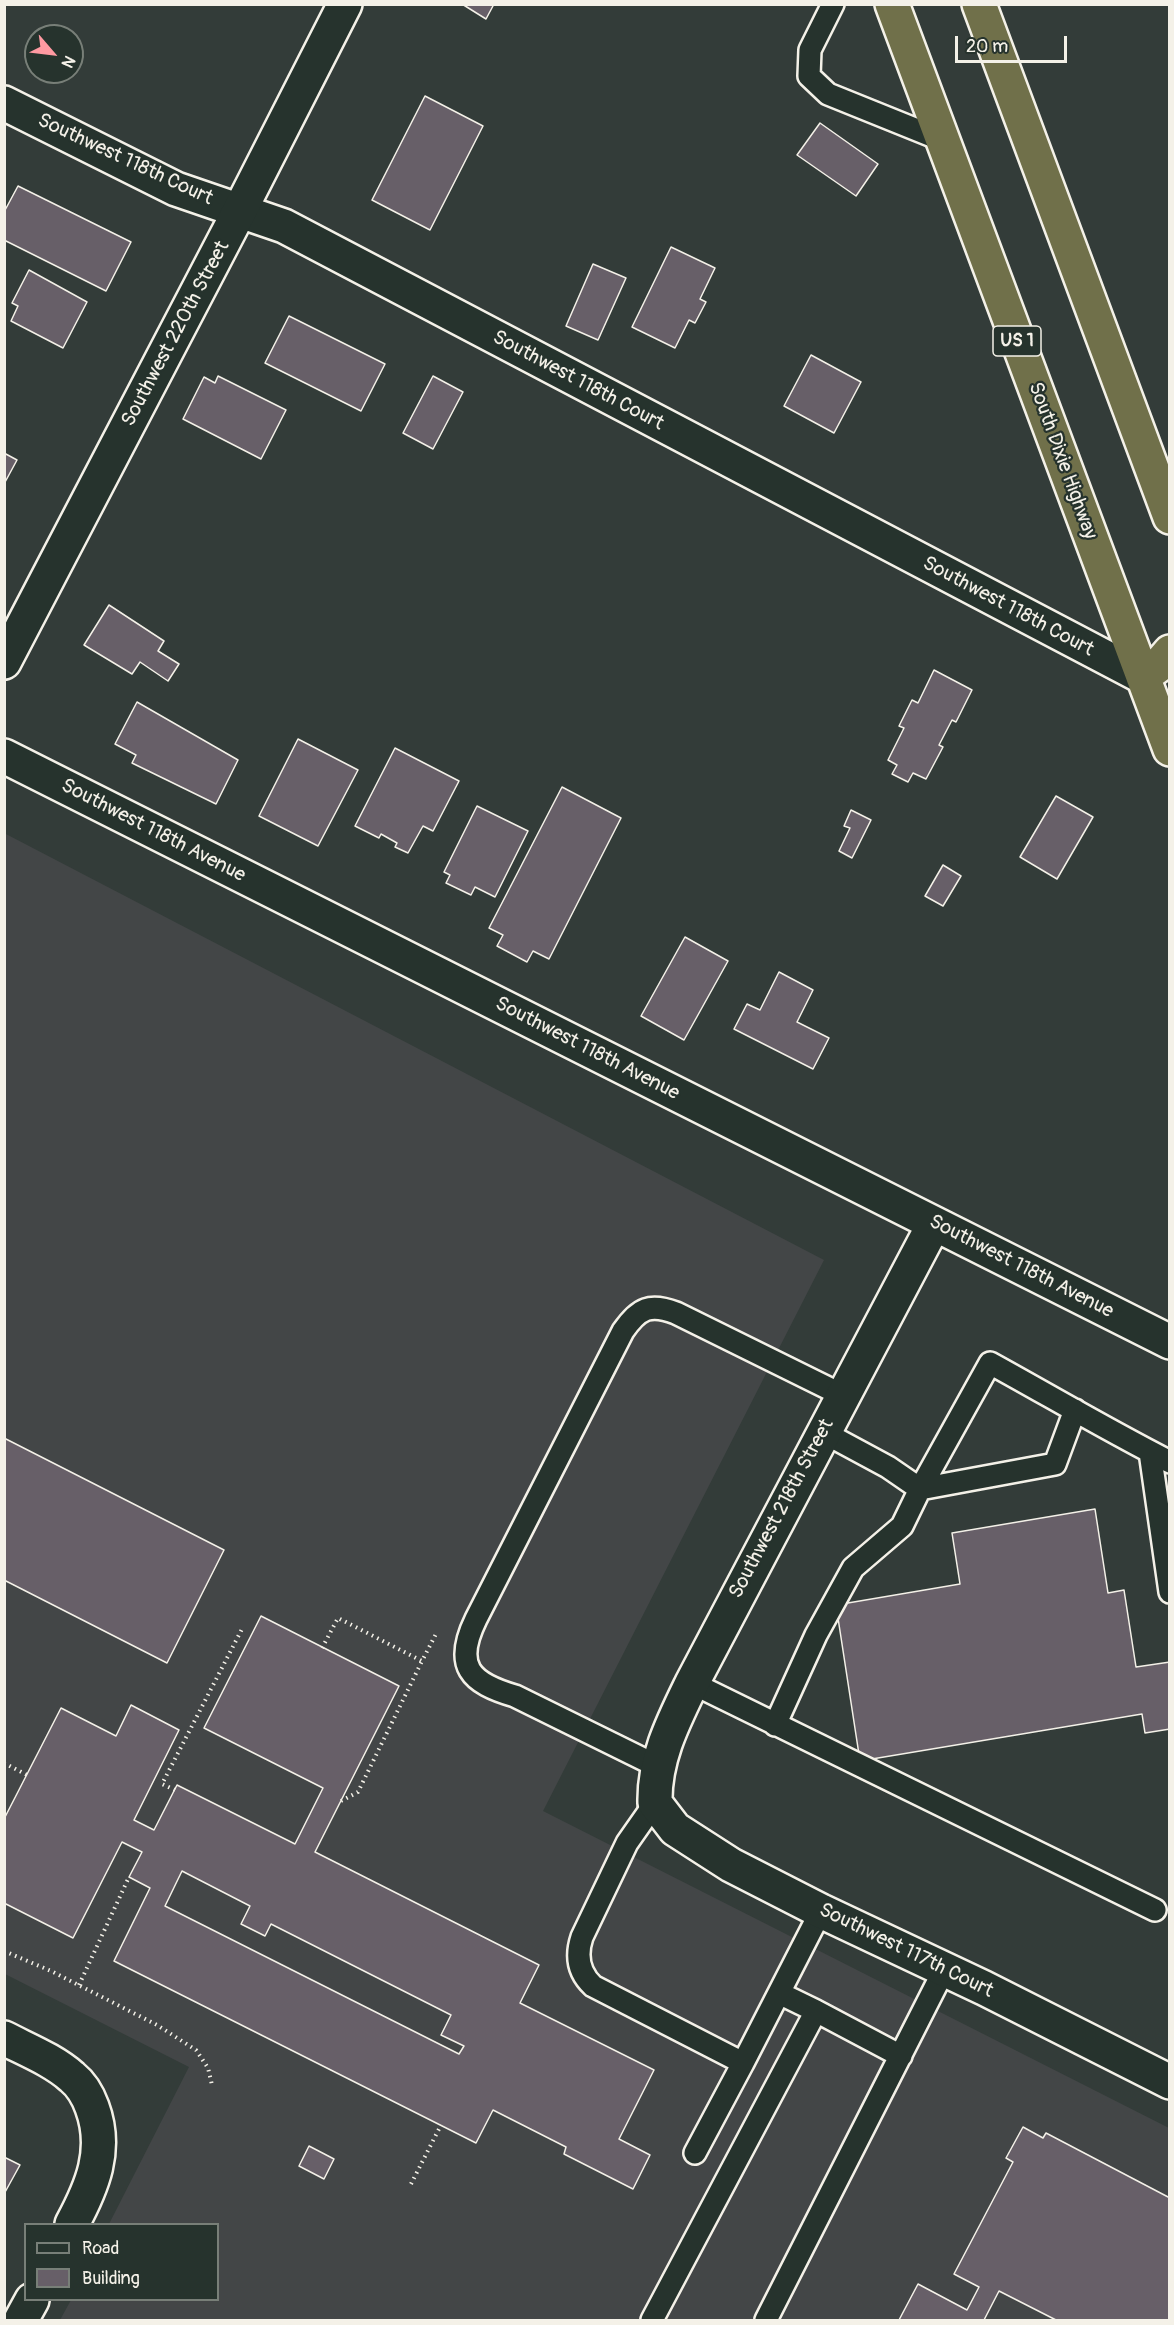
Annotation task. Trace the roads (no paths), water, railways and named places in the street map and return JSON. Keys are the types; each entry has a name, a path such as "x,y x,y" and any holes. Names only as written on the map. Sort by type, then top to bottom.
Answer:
{"highway":[{"name":"South Dixie Highway","path":"892,4 942,140 1156,679 1170,749"},
{"path":"979,4 1170,517"},
{"path":"1156,679 1158,666 1170,652"}],"street":[{"name":"Southwest 220th Street","path":"4,662 345,4"},
{"name":"Southwest 118th Court","path":"4,103 176,189 284,226 1156,679"},
{"name":"Southwest 118th Avenue","path":"4,756 1170,1342"},
{"name":"Southwest 218th Street","path":"655,1803 657,1766 666,1739 692,1683 934,1224"},
{"name":"Southwest 117th Court","path":"655,1803 675,1829 731,1865 821,1911 984,1988 1170,2082"},
{"path":"4,2038 54,2064 72,2077 87,2094 97,2120 100,2141 97,2164 90,2191 73,2223"},
{"path":"21,2320 31,2301"}],"lane":[{"path":"833,4 810,50 809,75 828,94 942,140"},
{"path":"657,1766 515,1696 491,1689 480,1682 470,1671 466,1658 469,1633 623,1330 639,1312 650,1308 664,1308 842,1395"},
{"path":"776,1725 816,1635 853,1568 902,1526 990,1363 1170,1462"},
{"path":"823,1431 888,1467 920,1489 1055,1464 1075,1410"},
{"path":"1150,1452 1170,1592"},
{"path":"692,1683 1155,1910"},
{"path":"655,1803 627,1843 582,1937 578,1949 581,1970 586,1979 603,1992 743,2063"},
{"path":"695,2153 821,1911"},
{"path":"766,2320 944,1970"},
{"path":"779,1993 901,2056"},
{"path":"652,2320 816,2011"}]}
